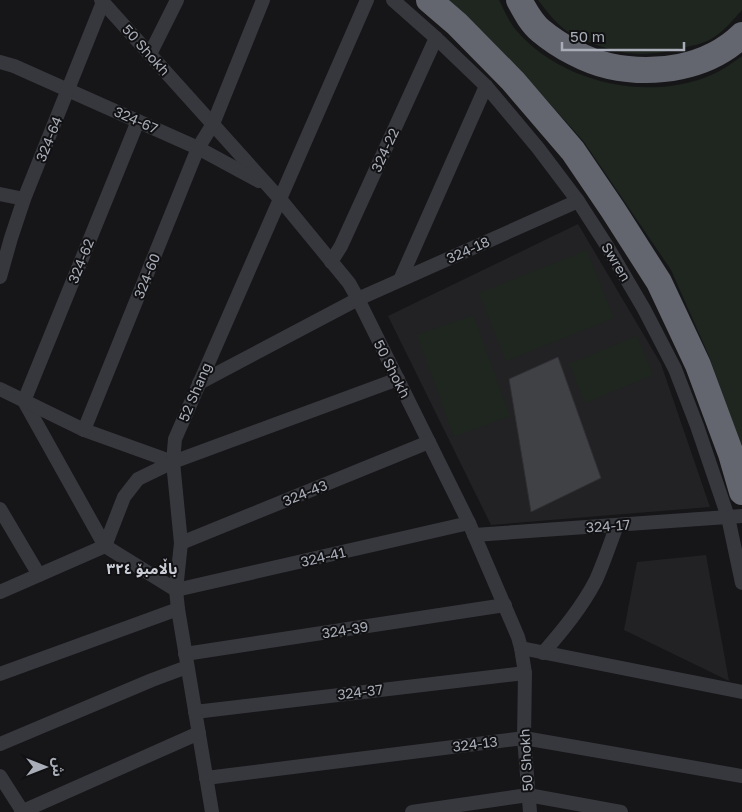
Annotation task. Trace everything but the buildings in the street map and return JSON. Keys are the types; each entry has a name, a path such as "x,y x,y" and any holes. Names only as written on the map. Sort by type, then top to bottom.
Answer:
{"highway":[{"path":"429,0 457,24 513,82 574,151 613,210 658,282 698,365 742,492"},
{"path":"519,0 528,16 540,30 566,48 590,60 608,66 633,70 654,70 691,65 732,44 742,35"}],"street":[{"path":"150,54 176,0"},
{"name":"324-60","path":"84,430 198,148 213,124 263,0"},
{"name":"52 Shang","path":"212,812 176,590 181,543 173,462 175,439 367,0"},
{"name":"Swren","path":"393,0 486,86 538,148 578,201 607,246 644,309 675,369 728,517 742,583"},
{"name":"50 Shokh","path":"102,1 280,199 348,283 358,299 472,529 518,637 525,673 524,738 530,812"},
{"name":"324-64","path":"0,277 24,199 69,90 102,1"},
{"name":"324-22","path":"331,262 341,246 436,38"},
{"name":"324-67","path":"0,62 14,66 198,148 268,186"},
{"path":"400,280 486,86"},
{"name":"324-62","path":"24,401 138,121"},
{"path":"0,194 24,199"},
{"name":"324-18","path":"199,383 358,299 578,201"},
{"path":"0,592 105,546 124,497 138,479 173,462 398,380"},
{"path":"0,390 84,430 173,462"},
{"path":"24,401 105,546 176,590"},
{"name":"324-43","path":"181,543 429,442"},
{"path":"0,509 38,575"},
{"name":"324-17","path":"472,529 616,525 742,516"},
{"path":"543,653 563,631 595,581 607,554 616,525"},
{"name":"324-41","path":"176,590 472,529"},
{"name":"324-39","path":"0,744 152,680 186,660 505,605"},
{"path":"0,674 178,609"},
{"path":"521,648 742,692"},
{"name":"324-37","path":"195,712 525,673"},
{"path":"0,776 22,811 199,733"},
{"name":"324-13","path":"206,778 524,738 742,776"},
{"path":"412,812 528,795 621,812"}],"shaded area":[{"path":"448,0 499,0 513,27 534,48 556,63 580,74 605,82 632,87 684,84 709,76 742,56 742,452 709,356 671,270 584,142 519,69"},
{"path":"538,0 742,0 742,10 720,33 704,42 658,53 636,54 615,51 574,35 564,29"},
{"path":"578,224 661,364 710,507 491,525 388,316"},
{"path":"587,250 614,318 506,361 479,293"},
{"path":"473,315 510,416 454,437 417,335"},
{"path":"637,336 653,375 585,403 569,364"},
{"path":"706,555 729,681 624,630 637,562"}],"district":[{"name":"باڵامبۆ ٣٢٤","path":"142,569"}]}
